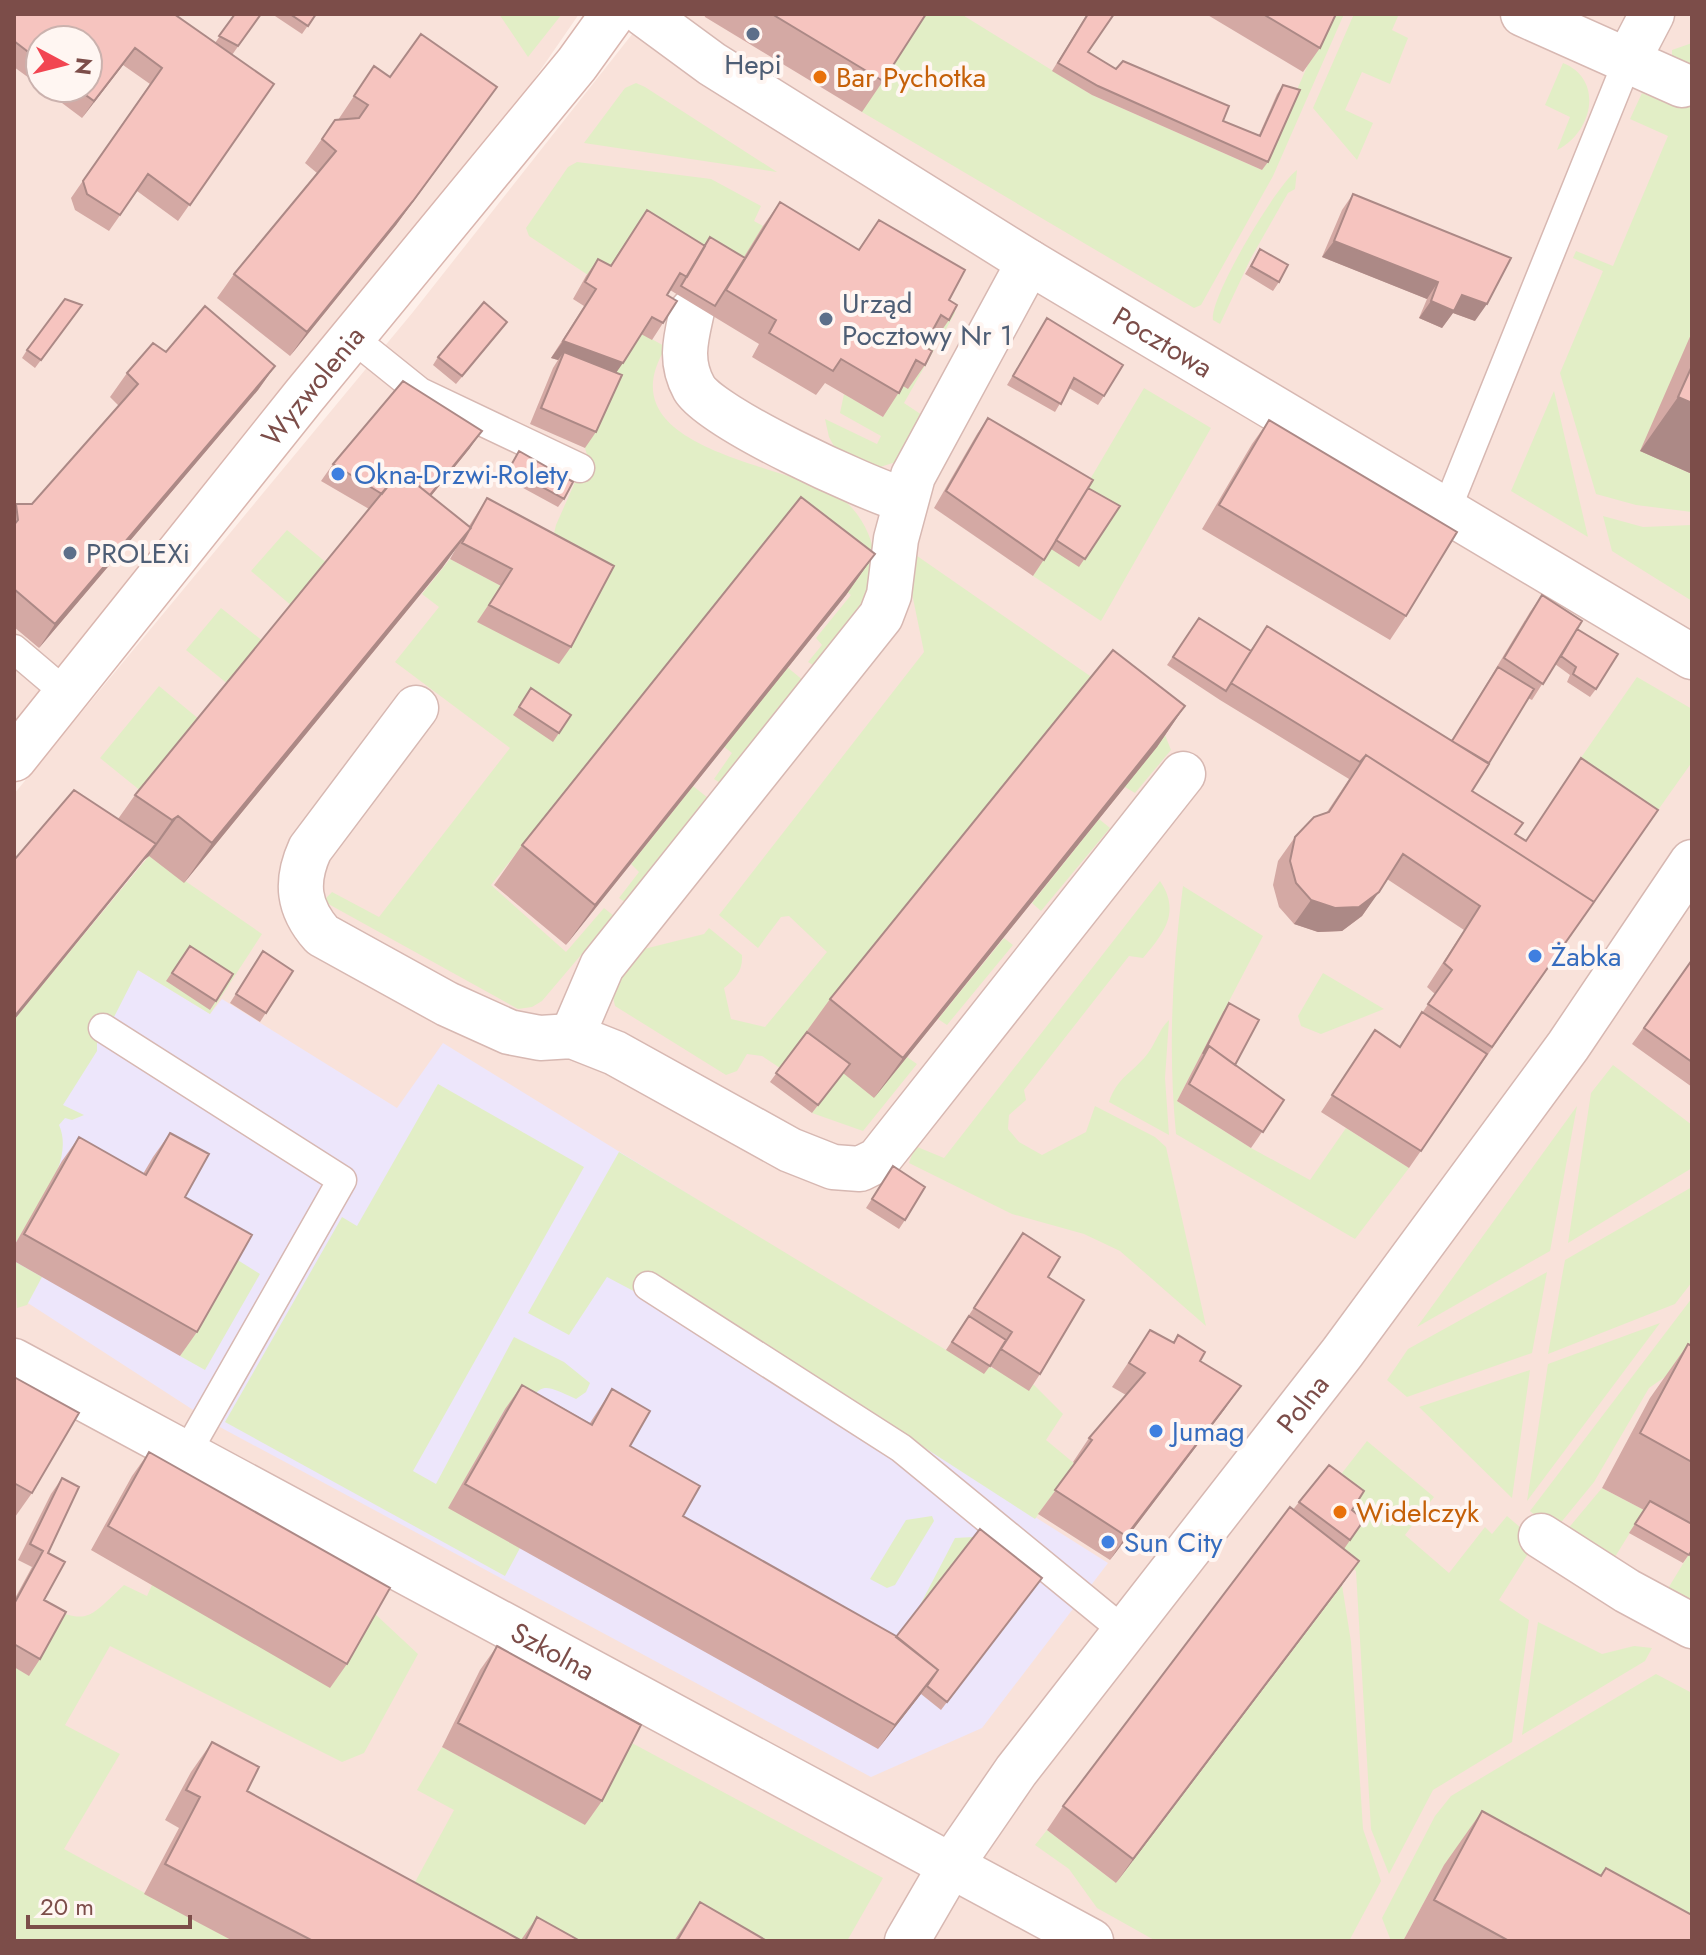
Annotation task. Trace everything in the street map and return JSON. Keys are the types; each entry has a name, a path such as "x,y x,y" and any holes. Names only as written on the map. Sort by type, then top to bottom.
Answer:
{"street":[{"name":"Wyzwolenia","path":"14,759 613,14"},
{"name":"Pocztowa","path":"644,14 712,64 1029,262 1692,657"},
{"path":"1523,14 1682,85"},
{"path":"1628,60 1652,14"},
{"path":"572,1036 602,966 881,616 889,595 904,500 926,448 1029,262"},
{"path":"692,311 683,347 686,370 695,391 713,408 842,477 904,500"},
{"path":"416,708 310,849 300,872 300,898 307,919 322,935 447,1004 509,1032 540,1038 572,1036 615,1053 790,1150 833,1167 860,1169 878,1160 1183,774"},
{"name":"Polna","path":"907,1941 950,1867 1016,1771 1342,1353 1540,1085 1692,862"},
{"name":"Szkolna","path":"14,1361 1091,1941"},
{"path":"1541,1536 1627,1591 1692,1626"}],"lane":[{"path":"1446,511 1628,60"},
{"path":"354,339 420,392 580,468"},
{"path":"14,649 67,694"},
{"path":"103,1028 342,1180 186,1454"},
{"path":"648,1286 901,1448 1124,1631"}],"shaded area":[{"path":"14,14 579,14 427,235 14,732"},
{"path":"648,14 1692,14 1692,1941 14,1941 14,794 413,312"},
{"path":"138,970 210,1014 222,999 397,1108 443,1043 981,1375 932,1452 1108,1563 982,1728 871,1777 218,1426 14,1294 14,1142"}],"green space":[{"path":"499,14 562,14 528,57"},
{"path":"835,14 961,14 1092,95 1262,170 1330,14 1344,14 1273,176 1201,305 1194,308 862,112"},
{"path":"1354,14 1399,14 1392,30 1408,38 1390,84 1362,72 1345,110 1373,123 1357,160 1313,108"},
{"path":"1692,43 1692,68 1672,58 1672,50"},
{"path":"1563,63 1585,81 1589,106 1579,132 1557,150 1570,117 1545,105"},
{"path":"1692,78 1692,333 1641,451 1692,474 1692,512 1636,505 1596,494 1560,373 1603,271 1573,258 1576,251 1613,266 1668,136 1630,119 1642,93 1676,107"},
{"path":"636,83 777,172 584,143 625,88"},
{"path":"577,162 711,179 761,206 754,221 763,226 739,266 600,283 529,236 526,228 568,167"},
{"path":"1297,170 1295,189 1288,193 1251,258 1220,324 1213,320 1215,308 1233,267 1275,196"},
{"path":"948,294 955,313 904,403 922,415 896,462 864,472 843,463 829,437 825,419 877,444 881,436 840,413 844,394 883,417 899,384 907,388 907,370"},
{"path":"641,333 666,347 653,381 659,409 678,430 708,448 811,483 835,494 851,507 864,525 872,545 873,588 859,614 816,667 808,662 822,645 816,638 851,595 772,532 491,885 566,952 604,908 614,916 542,1001 532,1007 518,1009 323,901 332,892 379,917 510,748 395,662 439,607 422,594 450,559 501,586 478,622 559,663 549,554 556,525 587,455 585,448 611,391 611,380"},
{"path":"1144,388 1211,428 1101,621 1033,576"},
{"path":"1554,391 1588,537 1511,491"},
{"path":"1603,516 1643,527 1692,525 1692,601 1612,551"},
{"path":"287,530 328,564 293,607 251,571"},
{"path":"910,551 1149,717 1163,730 1171,750 1135,793 1125,787 780,1068 762,1056 747,1054 737,1071 726,1075 615,1006 611,988 636,951 704,934 709,928 742,955 738,974 724,988 731,1019 765,1027 827,952 789,916 781,917 758,948 719,915 924,652 908,574"},
{"path":"221,608 264,642 229,685 186,650"},
{"path":"787,667 804,681 722,784 714,779 732,753 723,746"},
{"path":"1637,677 1692,709 1692,762 1646,827 1569,775"},
{"path":"159,686 200,720 142,792 100,758"},
{"path":"693,786 708,798 625,902 619,898 639,872 631,864"},
{"path":"1099,819 1110,828 1041,911 1032,903"},
{"path":"149,856 262,934 210,1014 138,970 114,1017 97,1033 97,1051 63,1105 84,1115 72,1120 65,1118 59,1125 63,1140 57,1171 14,1246 14,1019"},
{"path":"1160,881 1169,903 1163,931 1143,958 1129,956 1024,1090 1026,1100 1009,1115 1008,1129 1019,1142 1042,1155 1086,1132 1095,1106 1155,1137 1166,1147 1206,1326 1120,1251 1084,1234 1012,1214 909,1163 915,1146 944,1158"},
{"path":"1183,886 1263,936 1177,1101 1251,1148 1310,1180 1346,1128 1409,1168 1355,1239 1176,1134 1172,1010"},
{"path":"1004,938 1013,945 947,1025 938,1019"},
{"path":"1323,973 1384,1009 1321,1034 1301,1026 1298,1016"},
{"path":"1169,1020 1165,1078 1169,1135 1109,1102 1118,1085 1147,1055"},
{"path":"907,1057 917,1064 863,1131 812,1113 844,1073"},
{"path":"1613,1065 1692,1125 1692,1168 1568,1243 1591,1093"},
{"path":"438,1084 584,1167 413,1471 436,1484 514,1337 564,1362 590,1383 586,1392 576,1399 555,1390 542,1389 533,1397 521,1418 505,1409 449,1507 520,1548 505,1576 225,1422 342,1217 357,1226"},
{"path":"1577,1106 1550,1251 1417,1327"},
{"path":"619,1152 946,1350 1033,1384 1063,1414 1046,1440 1075,1464 1035,1519 654,1273 641,1295 607,1277 569,1335 528,1313"},
{"path":"1692,1187 1692,1282 1675,1304 1548,1354 1565,1260"},
{"path":"236,1259 260,1274 205,1370 180,1356"},
{"path":"14,1261 42,1277 27,1305 17,1308"},
{"path":"1547,1272 1532,1353 1407,1397 1387,1380 1408,1349"},
{"path":"1692,1298 1692,1358 1649,1388 1594,1482 1554,1531 1530,1511"},
{"path":"1660,1323 1527,1501 1548,1364"},
{"path":"1530,1370 1512,1498 1419,1407"},
{"path":"1367,1441 1434,1497 1405,1535 1449,1573 1485,1527 1492,1534 1507,1516 1536,1541 1499,1600 1529,1620 1512,1742 1433,1790 1389,1874 1371,1829 1356,1571 1287,1518 1294,1511 1344,1549 1335,1482"},
{"path":"1602,1488 1644,1510 1610,1565 1561,1537"},
{"path":"932,1516 934,1521 895,1585 887,1588 870,1579 906,1520"},
{"path":"974,1537 917,1611 955,1538"},
{"path":"1692,1549 1692,1610 1664,1595"},
{"path":"124,1585 147,1596 152,1585 373,1612 418,1654 364,1753 342,1762 110,1646 65,1725 120,1754 64,1849 233,1941 14,1941 14,1667 28,1675 38,1604 67,1615 86,1616"},
{"path":"1342,1585 1351,1642 1363,1829 1381,1881 1349,1941 1156,1941 1097,1908 1069,1869 1035,1845 1047,1830 1116,1883"},
{"path":"1538,1622 1602,1654 1634,1646 1652,1648 1645,1661 1522,1735"},
{"path":"1656,1674 1692,1693 1692,1941 1444,1865 1403,1941 1391,1941 1382,1918 1435,1816 1451,1796"},
{"path":"565,1707 883,1878 847,1941 445,1941 407,1897 454,1810 417,1790 442,1747 586,1825"}],"building":[{"path":"14,14 174,14 274,84 190,205 148,174 120,215 87,194 83,181 162,68 135,48 104,88 104,24 24,24 24,49 14,41"},
{"path":"235,14 261,14 238,46 219,36"},
{"path":"290,14 316,14 308,26"},
{"path":"772,14 926,14 883,81"},
{"path":"1088,14 1114,14 1088,52 1116,69 1123,61 1229,106 1223,121 1260,136 1283,85 1300,90 1268,162 1098,86 1058,63"},
{"path":"1263,14 1336,14 1320,48"},
{"path":"421,34 497,87 413,201 307,332 234,274 336,151 322,139 335,120 359,118 368,105 354,96 374,66 390,77"},
{"path":"1353,194 1511,258 1487,304 1462,295 1454,311 1431,301 1438,282 1334,241"},
{"name":"Urząd Pocztowy Nr 1","path":"780,202 859,250 879,220 965,270 949,300 957,305 949,320 941,315 924,346 932,351 925,365 916,360 899,393 841,359 833,371 769,333 776,320 726,290"},
{"path":"647,210 705,246 687,277 680,273 667,295 677,301 663,323 652,317 623,363 563,341 596,289 585,282 598,259 611,266"},
{"path":"710,237 745,258 715,306 681,286"},
{"path":"1260,249 1288,265 1279,282 1251,266"},
{"path":"65,299 82,305 41,360 27,350"},
{"path":"484,302 507,322 462,376 438,357"},
{"path":"205,306 275,366 55,624 14,589 16,504 32,504 138,384 127,373 153,343 166,352"},
{"path":"1047,318 1123,365 1104,396 1074,378 1061,404 1013,376"},
{"path":"564,352 622,375 596,432 541,408"},
{"path":"1692,366 1692,403 1678,397"},
{"path":"403,381 482,431 430,495 400,471 382,494 333,464"},
{"path":"988,418 1093,480 1044,560 946,491"},
{"path":"1269,420 1457,532 1406,616 1219,505"},
{"path":"519,451 573,482 564,499 509,469"},
{"path":"400,471 471,528 212,843 178,816 172,820 135,795"},
{"path":"1088,488 1120,506 1085,559 1056,540"},
{"path":"801,497 875,554 595,905 522,845"},
{"path":"487,498 614,566 571,647 489,605 512,569 462,543"},
{"path":"1542,595 1582,621 1543,684 1504,658"},
{"path":"1199,618 1251,651 1226,691 1173,657"},
{"path":"1267,626 1489,764 1472,791 1523,823 1515,834 1526,841 1581,758 1658,810 1594,902 1366,755 1360,762 1231,683"},
{"path":"1577,629 1618,654 1596,689 1573,674 1576,667 1561,656"},
{"path":"1113,650 1185,706 903,1058 830,999"},
{"path":"1498,667 1534,689 1489,763 1452,741"},
{"path":"531,688 571,715 559,733 519,707"},
{"path":"1366,755 1594,902 1492,1047 1428,1004 1452,970 1444,963 1480,906 1403,854 1379,892 1359,907 1335,908 1311,900 1296,883 1290,861 1295,837 1314,817 1329,812"},
{"path":"74,790 156,844 14,1017 14,860"},
{"path":"190,946 233,974 216,1001 172,973"},
{"path":"263,951 293,971 266,1013 236,994"},
{"path":"1692,960 1692,1062 1644,1028"},
{"path":"1229,1003 1259,1020 1235,1065 1209,1046 1203,1054"},
{"path":"1422,1012 1487,1054 1421,1151 1332,1095 1375,1030 1400,1047"},
{"path":"807,1032 850,1064 818,1105 776,1073"},
{"path":"1209,1046 1284,1100 1263,1132 1189,1084"},
{"path":"170,1133 209,1154 185,1197 252,1235 197,1332 24,1234 79,1137 146,1175"},
{"path":"893,1166 925,1187 905,1220 872,1199"},
{"path":"1023,1233 1060,1257 1048,1277 1084,1300 1040,1374 1001,1349 1012,1332 974,1308"},
{"path":"969,1316 1006,1340 990,1366 952,1342"},
{"path":"1150,1330 1174,1343 1178,1335 1205,1352 1200,1361 1241,1386 1126,1536 1055,1490 1092,1440 1089,1438 1145,1373 1129,1363"},
{"path":"1688,1344 1692,1346 1692,1462 1640,1433"},
{"path":"14,1377 79,1413 32,1493 14,1483"},
{"path":"522,1385 592,1425 612,1389 650,1411 630,1446 700,1486 683,1516 896,1636 938,1670 895,1725 465,1484"},
{"path":"149,1452 390,1588 347,1664 108,1526"},
{"path":"1329,1465 1364,1491 1352,1510 1364,1520 1350,1540 1299,1502"},
{"path":"62,1478 79,1487 48,1553 65,1562 44,1600 66,1612 40,1659 14,1644 14,1604 43,1551 30,1544"},
{"path":"1650,1501 1692,1524 1692,1550 1689,1555 1635,1524"},
{"path":"1290,1507 1359,1561 1133,1859 1063,1806"},
{"path":"980,1529 1042,1578 947,1702 927,1686 938,1670 896,1637"},
{"path":"497,1646 641,1725 602,1801 458,1723"},
{"path":"212,1742 259,1767 247,1791 522,1941 313,1941 165,1864 200,1797 186,1790"},
{"path":"1482,1811 1601,1876 1606,1868 1692,1915 1692,1941 1509,1941 1434,1900"},
{"path":"700,1902 767,1941 677,1941"},
{"path":"537,1917 580,1941 525,1941"}],"place":[{"name":"Hepi","path":"753,34"},
{"name":"Bar Pychotka","path":"820,77"},
{"name":"Urząd Pocztowy Nr 1","path":"826,319"},
{"name":"Okna-Drzwi-Rolety","path":"338,474"},
{"name":"PROLEXi","path":"70,553"},
{"name":"Żabka","path":"1535,956"},
{"name":"Jumag","path":"1156,1431"},
{"name":"Widelczyk","path":"1340,1512"},
{"name":"Sun City","path":"1108,1542"}]}
